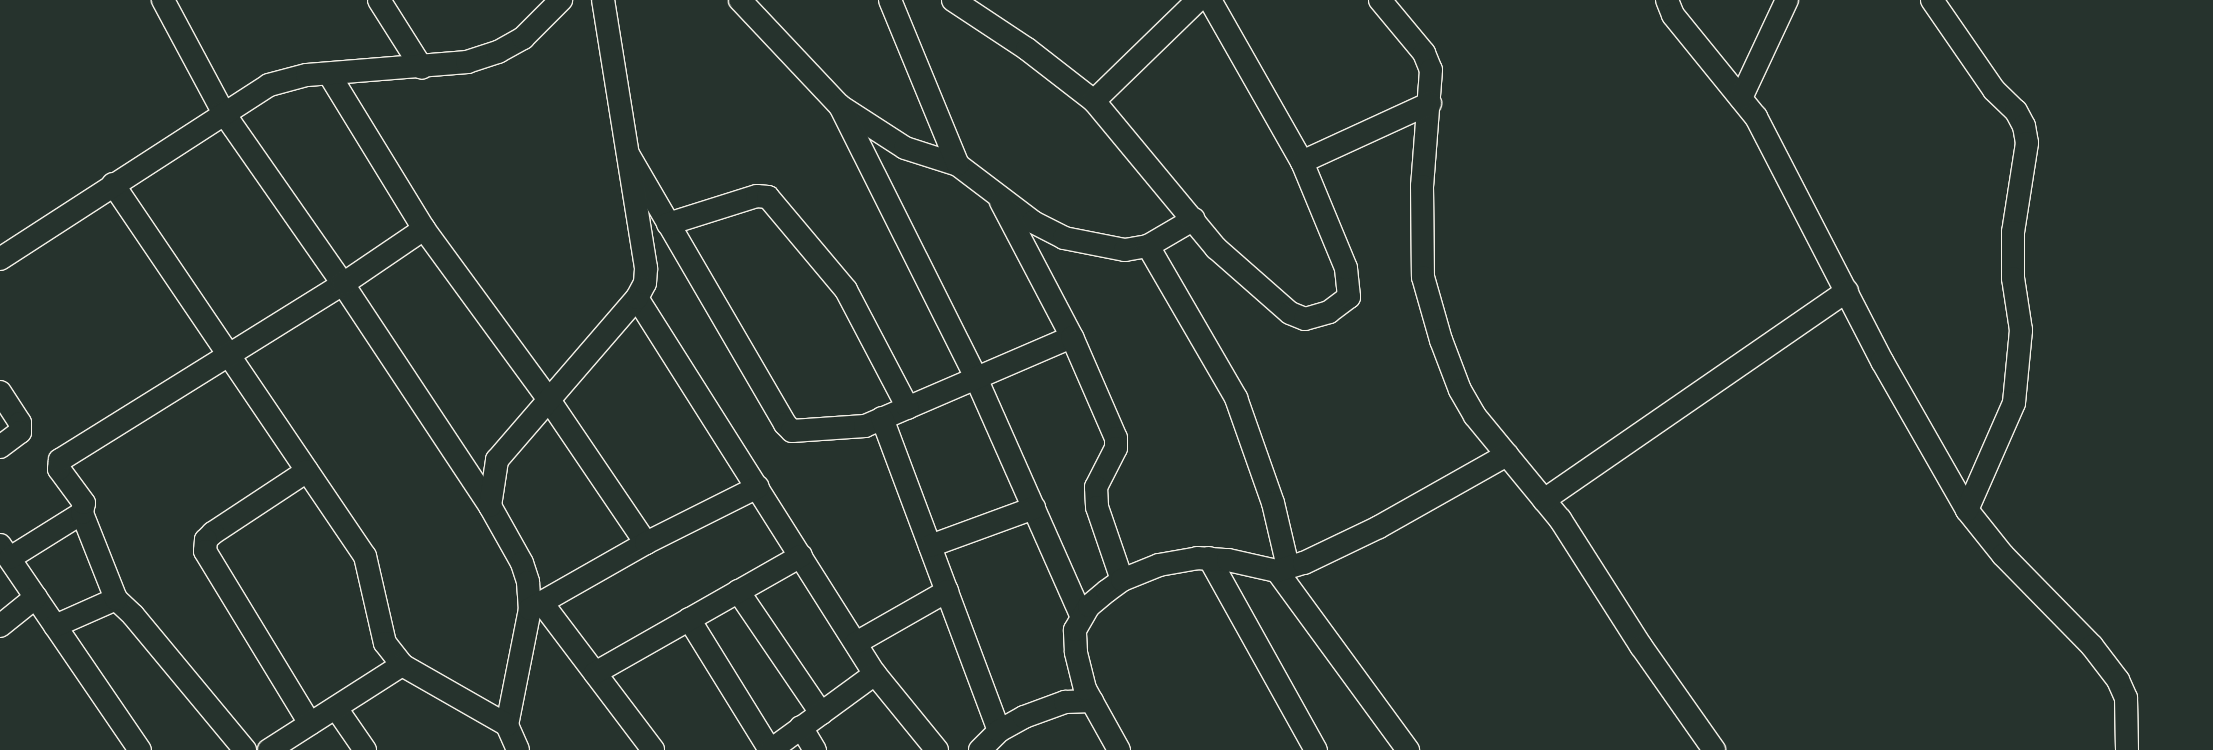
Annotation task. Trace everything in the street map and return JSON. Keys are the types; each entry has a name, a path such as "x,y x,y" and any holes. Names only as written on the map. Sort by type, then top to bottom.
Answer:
{"street":[{"path":"163,0 223,112 343,284 490,506 522,563 536,606 594,673 652,750"},
{"path":"379,0 422,68"},
{"path":"2,255 223,112 269,85 306,75 422,68 467,62 498,52 523,38 561,0"},
{"path":"490,506 497,460 637,298 646,283 646,268 603,0"},
{"path":"740,0 840,106 905,148 958,165 1033,222 1064,238 1124,250 1148,246 1194,219"},
{"path":"890,0 958,165"},
{"path":"953,0 1027,49 1094,101 1194,219 1216,248 1290,314 1305,319 1329,312 1349,298 1346,268 1302,162 1210,0"},
{"path":"1094,101 1198,0"},
{"path":"1380,0 1429,61 1430,103 1422,186 1423,277 1440,340 1460,390 1475,416 1544,500 1714,750"},
{"path":"1668,0 1683,28 1741,98 1760,125 1882,361 1967,510 2003,555 2092,646 2114,673 2126,698 2127,750"},
{"path":"1741,98 1787,0"},
{"path":"1932,0 1994,90 2016,111 2024,126 2027,143 2013,232 2013,278 2021,330 2015,395 2000,440 1967,510"},
{"path":"329,74 424,229 549,400 646,543"},
{"path":"1302,162 1430,103"},
{"path":"840,106 976,378 1082,617"},
{"path":"628,154 785,424 792,431 865,426 1072,337"},
{"path":"113,184 365,556 385,643 402,665 507,725 518,750"},
{"path":"668,224 757,196 768,197 846,290 908,408"},
{"path":"999,197 1072,337 1116,438 1116,448 1096,487 1097,507 1122,580"},
{"path":"245,750 133,615 116,599 82,512 84,502 59,469 60,460 343,284 424,229"},
{"path":"1148,246 1236,398 1273,503 1282,569 1408,750"},
{"path":"1544,500 1847,291"},
{"path":"637,298 875,674 937,750"},
{"path":"0,392 20,423 20,432 0,447"},
{"path":"882,418 999,730"},
{"path":"1119,750 1092,701 1076,652 1075,630 1089,606 1122,580 1159,565 1208,558 1282,569 1331,552 1507,455"},
{"path":"306,471 213,533 206,540 205,550 310,724"},
{"path":"507,725 536,606 646,543 758,487"},
{"path":"930,546 1034,508"},
{"path":"82,512 5,552 140,750"},
{"path":"594,673 801,556"},
{"path":"1208,558 1316,750"},
{"path":"738,591 821,713"},
{"path":"856,643 947,592"},
{"path":"0,626 36,597"},
{"path":"55,626 116,599"},
{"path":"689,619 770,750 875,674"},
{"path":"269,750 402,665"},
{"path":"980,750 999,730 1024,717 1065,702 1092,701"},
{"path":"336,708 366,750"},
{"path":"801,728 815,750"}]}
